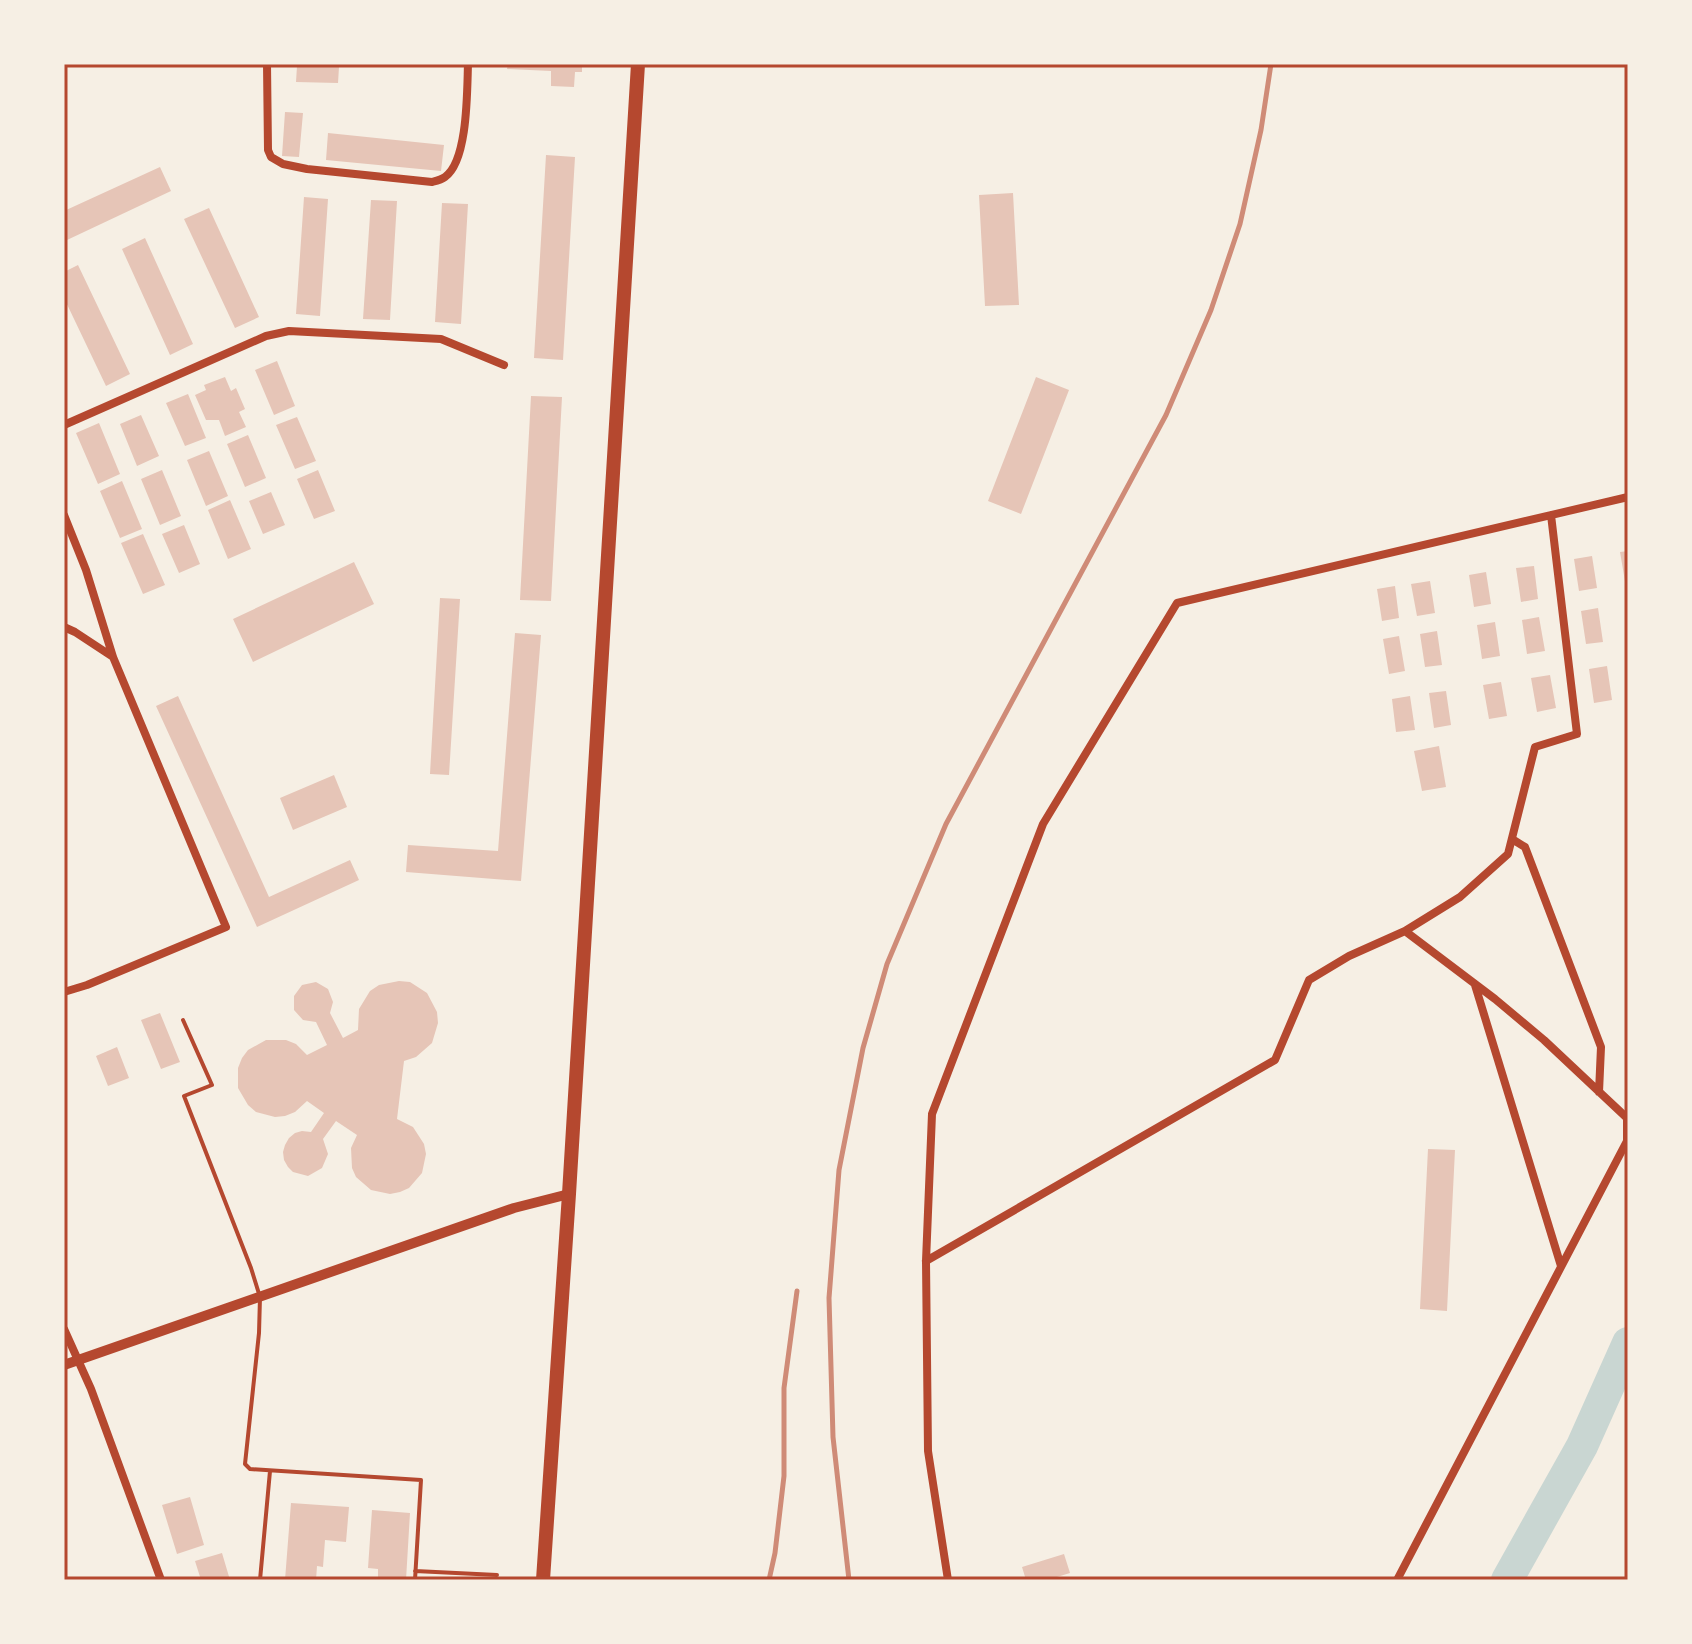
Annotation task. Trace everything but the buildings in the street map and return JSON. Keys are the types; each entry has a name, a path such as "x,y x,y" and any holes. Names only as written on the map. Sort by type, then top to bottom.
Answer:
{"highway":[{"path":"543,1580 638,64"}],"street":[{"path":"267,64 268,150 271,157 283,164 307,169 432,182 445,177 462,147 468,64"},
{"path":"64,425 266,336 289,331 441,339 504,365"},
{"path":"948,1580 928,1451 926,1261 932,1114 1043,824 1177,603 1628,497"},
{"path":"64,515 86,570 113,657 226,927 64,992"},
{"path":"926,1261 1275,1060 1309,980 1349,956 1405,931 1460,897 1508,854 1535,747 1577,734 1551,515"},
{"path":"64,627 113,657"},
{"path":"1512,839 1525,847 1601,1047 1599,1092"},
{"path":"1397,1580 1627,1141 1627,1118 1544,1040 1405,931"},
{"path":"1475,984 1561,1267"},
{"path":"64,1365 514,1208 569,1194"},
{"path":"64,1329 91,1389 161,1580"}],"lane":[{"path":"183,1020 212,1085 184,1096 260,1297 245,1464 250,1469 270,1471 421,1480 415,1580"},
{"path":"260,1580 270,1471"},
{"path":"415,1571 497,1575"}],"waterway":[{"path":"1507,1580 1582,1446 1628,1343"}],"railway":[{"path":"849,1580 833,1437 829,1298 839,1170 863,1048 887,964 946,824 1166,415 1211,310 1240,224 1261,130 1271,64"},
{"path":"769,1580 784,1476 784,1388 797,1291"}]}
